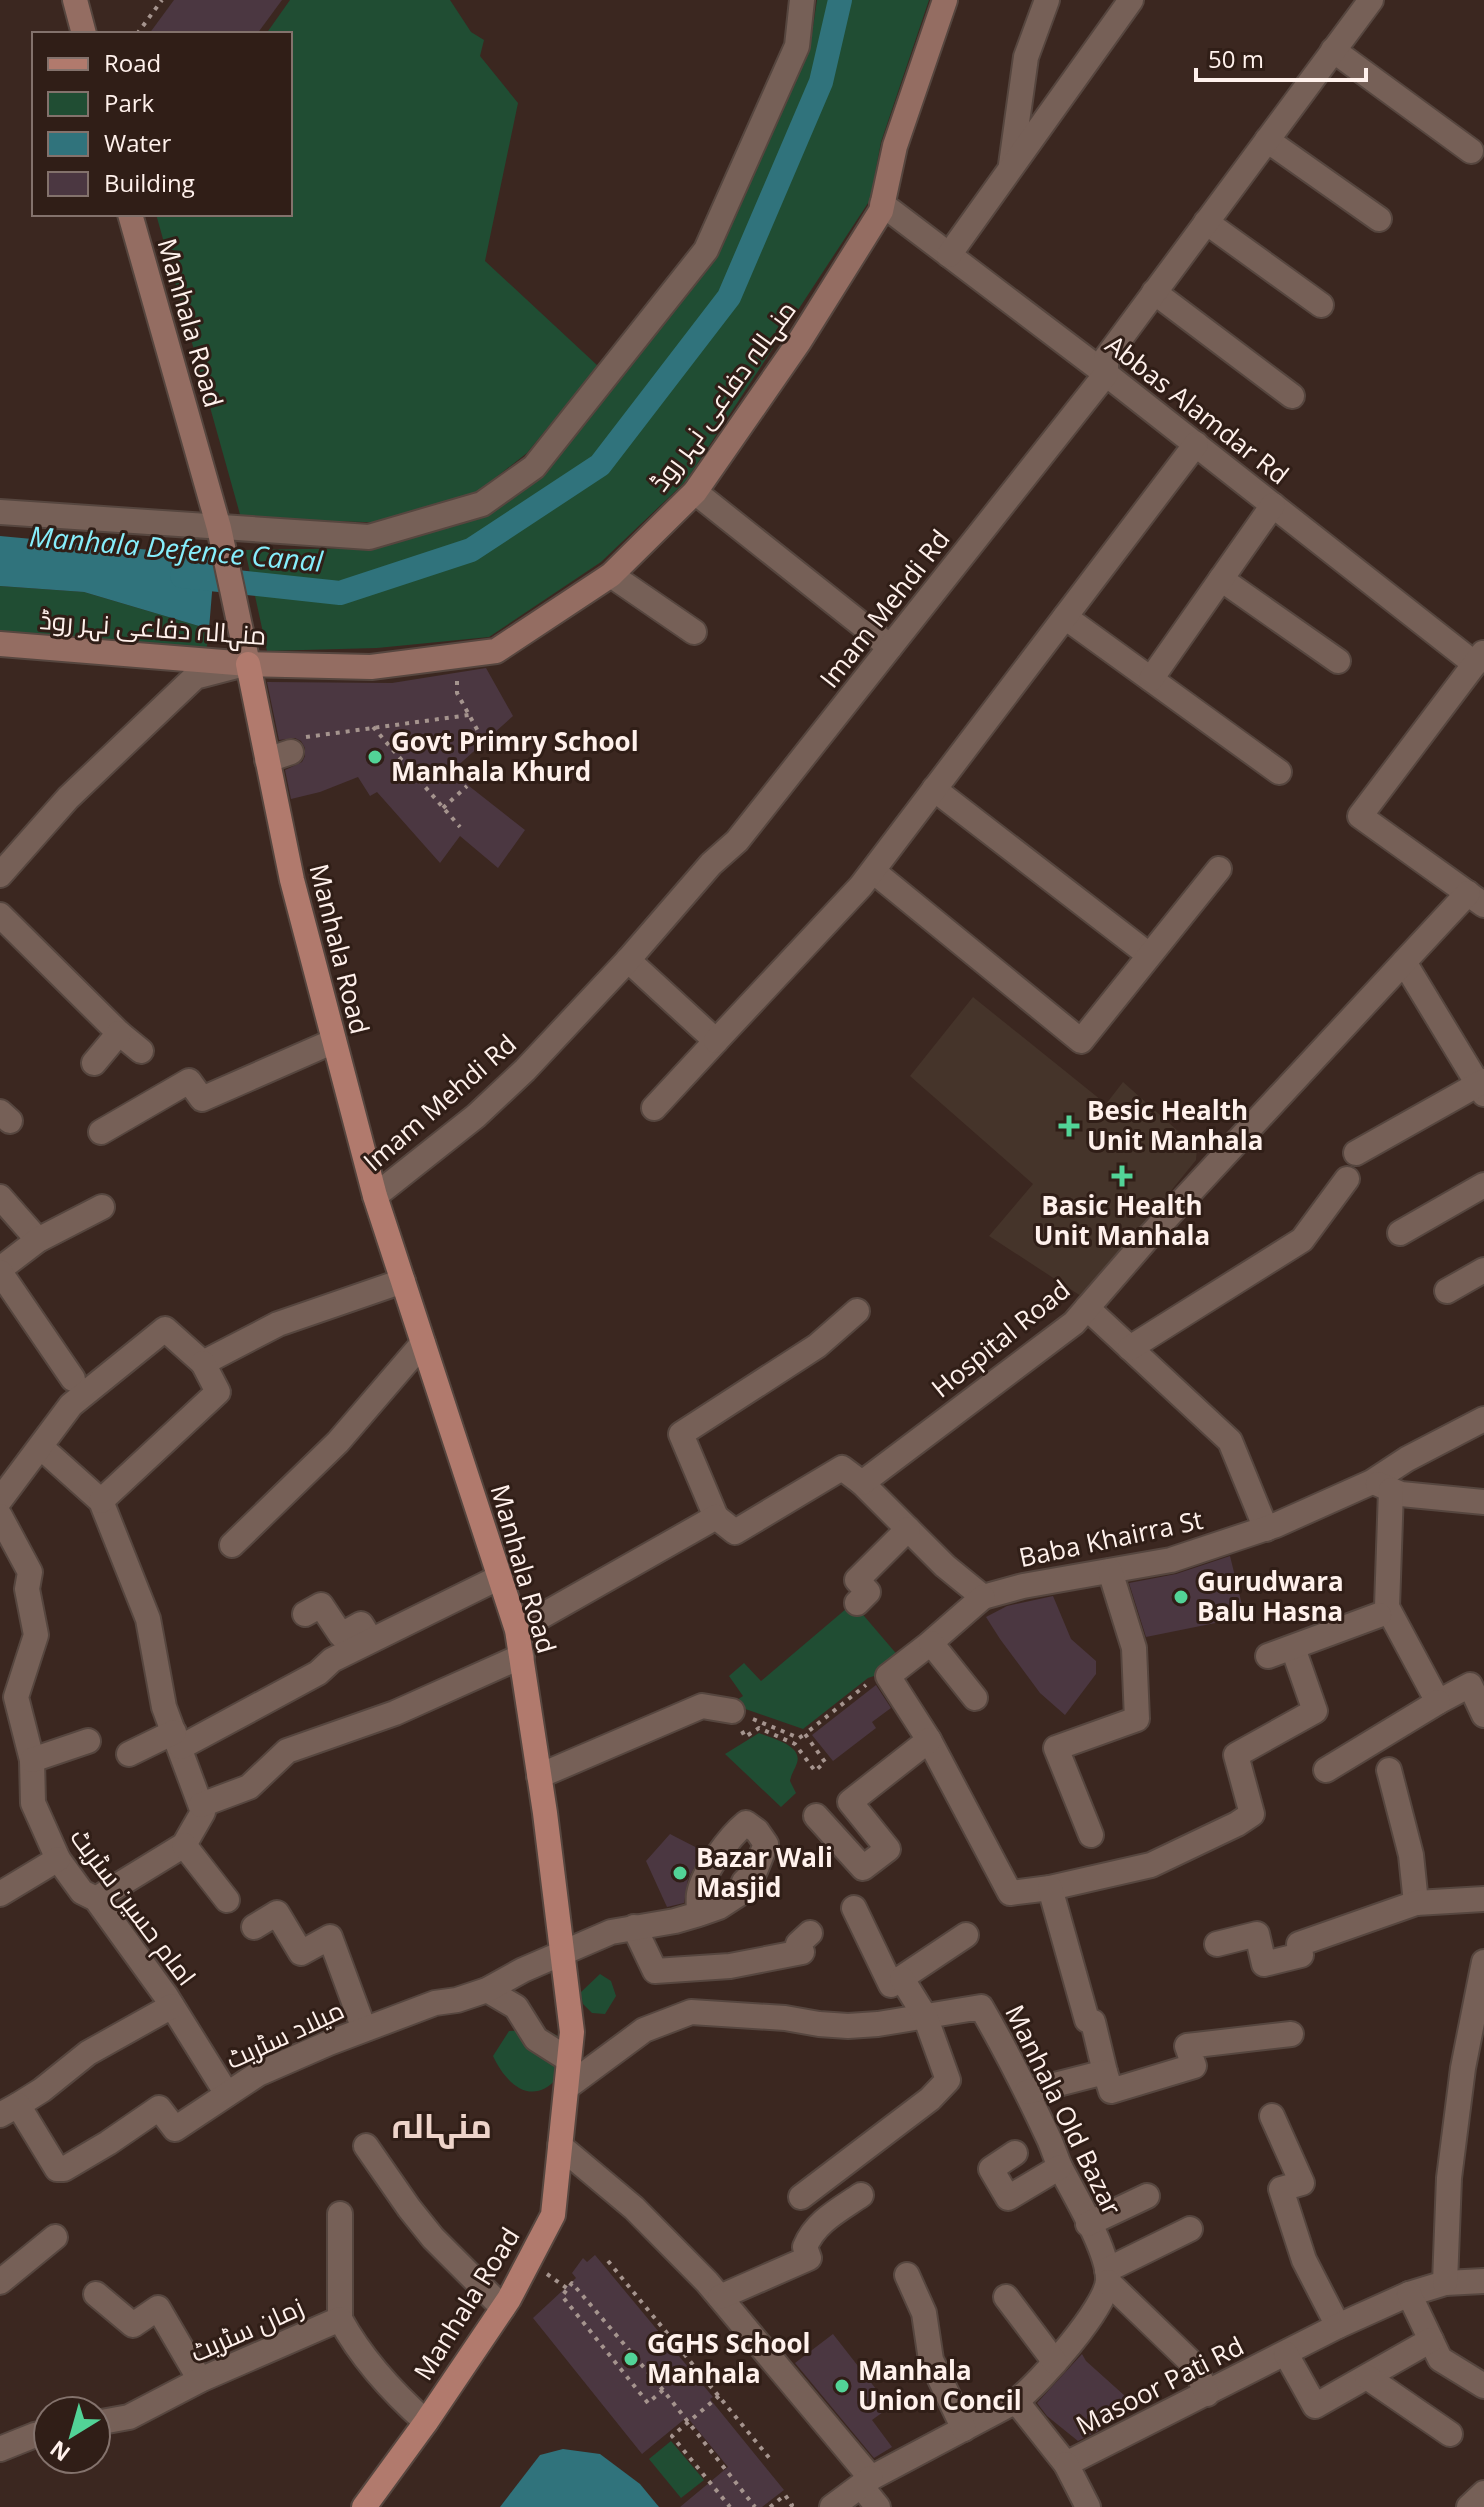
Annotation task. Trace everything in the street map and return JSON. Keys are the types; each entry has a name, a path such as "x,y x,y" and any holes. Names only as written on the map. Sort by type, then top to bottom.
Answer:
{"main road":[{"name":"Manhala Road","path":"246,652 292,880 375,1196 517,1630 572,2032 553,2215 503,2308 364,2507"}],"street":[{"path":"75,0 83,32"},
{"path":"0,512 221,534 369,537 482,504 534,467 706,250 797,46 802,0"},
{"name":"منہالہ دفاعی نہر روڈ","path":"0,644 246,652 371,667 496,651 611,575 695,492 799,342 881,211 895,146 945,0"},
{"path":"1010,170 1026,57 1047,0"},
{"path":"949,255 1131,0"},
{"name":"Imam Mehdi Rd","path":"375,1196 476,1116 525,1070 628,960 711,864 737,841 1106,374 1106,358 1371,0"},
{"path":"1333,50 1471,151"},
{"path":"1267,140 1379,219"},
{"name":"Abbas Alamdar Rd","path":"882,204 1273,505 1479,658"},
{"name":"Manhala Road","path":"131,216 221,534 246,652"},
{"path":"1206,222 1321,305"},
{"path":"1154,292 1292,396"},
{"path":"654,1108 861,886 1196,444"},
{"path":"695,492 890,647"},
{"path":"1151,679 1273,505"},
{"path":"611,575 694,632"},
{"path":"1221,579 1338,661"},
{"path":"1065,617 1279,772"},
{"path":"0,875 68,798 195,677 246,652"},
{"path":"1476,899 1360,816 1479,658"},
{"path":"267,760 296,745"},
{"path":"934,789 1149,955"},
{"path":"873,871 1081,1041 1219,869"},
{"name":"Hospital Road","path":"862,1483 1074,1323 1145,1241 1404,962 1476,899"},
{"path":"0,915 141,1051"},
{"path":"628,960 716,1041"},
{"path":"1356,1153 1482,1087 1404,962"},
{"path":"94,1063 119,1033"},
{"path":"101,1132 189,1081 202,1099 334,1041"},
{"path":"1130,1348 1302,1240 1347,1179"},
{"path":"1400,1233 1484,1185"},
{"path":"0,1197 38,1240"},
{"path":"73,1379 0,1271 38,1240 102,1207"},
{"path":"1447,1291 1484,1270"},
{"path":"203,1363 278,1324 403,1281"},
{"path":"1087,1308 1230,1441 1266,1529"},
{"path":"857,1311 817,1346 681,1434 716,1517 735,1532 842,1468 862,1483 945,1566 983,1597 888,1676 929,1740 1010,1893 1050,1888 1151,1865 1252,1814 1236,1755 1315,1711 1293,1648"},
{"path":"0,1500 71,1405 165,1329 203,1363 218,1392 101,1501"},
{"path":"232,1545 338,1442 423,1343"},
{"name":"Baba Khairra St","path":"983,1597 1023,1586 1171,1560 1266,1529 1382,1486 1407,1459 1484,1419"},
{"path":"43,1449 101,1501 148,1619 164,1707 203,1812 184,1845 96,1899"},
{"path":"1438,1702 1387,1607 1382,1486 1401,1494 1484,1502"},
{"name":"امام حسین سٹریٹ","path":"0,1516 30,1572 27,1589 36,1635 16,1697 32,1760 33,1803 58,1859 82,1892 96,1899 172,2006 227,2094"},
{"path":"517,1630 716,1517"},
{"path":"857,1603 868,1592 857,1580 908,1529"},
{"path":"1091,1835 1056,1748 1137,1719 1134,1648 1110,1571"},
{"path":"129,1754 178,1740 318,1673 332,1660 500,1577"},
{"path":"305,1614 321,1605 341,1635 361,1624 371,1640"},
{"path":"1268,1656 1379,1615"},
{"path":"931,1643 975,1698"},
{"path":"201,1805 249,1787 287,1751 395,1713 522,1656"},
{"path":"1326,1770 1470,1685 1484,1715"},
{"path":"539,1776 702,1706 732,1711"},
{"path":"816,1816 863,1868 888,1849 850,1802 929,1740"},
{"path":"32,1760 88,1741"},
{"path":"1389,1770 1411,1855 1416,1903"},
{"path":"184,1845 227,1900"},
{"path":"0,1894 58,1859"},
{"path":"1050,1888 1087,2020 1093,2022 1111,2091 1194,2066 1187,2046 1291,2034"},
{"path":"1217,1944 1257,1934 1264,1964 1301,1955 1299,1944 1416,1903 1484,1899"},
{"path":"854,1908 891,1985 966,1935"},
{"path":"254,1927 277,1913 301,1953 330,1937 364,2029"},
{"name":"میلاد سٹریٹ","path":"9,2110 57,2169 64,2169 159,2108 175,2129 258,2074 364,2029 435,2003 457,2000 487,1990 523,1970 611,1932 699,1914"},
{"path":"634,1927 655,1971 730,1966 802,1952 798,1944 810,1933"},
{"path":"1445,2283 1449,2178 1463,2068 1484,1962"},
{"path":"801,2197 930,2099 948,2080 925,2016 902,1979"},
{"path":"487,1990 516,2007 536,2039 569,2060"},
{"path":"9,2110 42,2090 88,2053 172,2006"},
{"name":"Manhala Old Bazar","path":"567,2087 644,2030 691,2012 848,2026 981,2007 1027,2092 1073,2190 1107,2276"},
{"path":"1027,2092 1105,2072"},
{"path":"1272,2116 1302,2183 1281,2189 1304,2260 1338,2326"},
{"path":"366,2146 425,2228 503,2308"},
{"path":"560,2146 634,2208 720,2297 866,2482 878,2507"},
{"path":"1015,2153 991,2169 1008,2198 1060,2167"},
{"path":"720,2297 809,2258 805,2247 821,2222 861,2195"},
{"path":"1088,2224 1147,2196"},
{"path":"340,2214 340,2319"},
{"path":"832,2507 866,2482 1027,2393 1102,2300 1107,2276 1190,2229"},
{"path":"0,2282 55,2237"},
{"path":"907,2275 924,2313 931,2360 964,2429"},
{"path":"1107,2276 1194,2365 1207,2394"},
{"name":"Masoor Pati Rd","path":"1016,2401 1066,2464 1338,2326 1409,2294 1445,2283 1484,2281"},
{"path":"96,2294 133,2325 158,2308 200,2380"},
{"path":"1409,2294 1440,2359 1484,2386"},
{"path":"1006,2297 1055,2362"},
{"name":"زمان سٹریٹ","path":"112,2420 129,2417 200,2380 340,2319 383,2381 426,2422"},
{"path":"1286,2354 1315,2406 1431,2340"},
{"path":"1367,2377 1450,2434"},
{"path":"0,2449 32,2436"},
{"path":"1066,2464 1088,2507"},
{"path":"1469,2507 1484,2493"}],"path":[{"path":"138,32 162,0"},
{"path":"457,681 457,693 479,733"},
{"path":"296,745 373,727 469,715"},
{"path":"373,727 460,827"},
{"path":"443,808 467,786"},
{"path":"795,1744 874,1679"},
{"path":"732,1711 745,1737 759,1728 795,1744 815,1771 825,1762 805,1734"},
{"path":"732,1711 799,1738"},
{"path":"608,2261 771,2460"},
{"path":"663,2390 648,2403 562,2296 572,2283 663,2390 755,2507"},
{"path":"719,2396 672,2436 730,2507"},
{"path":"770,2507 785,2495 792,2505 790,2507"}],"shaded area":[{"name":"Besic Health Unit Manhala","path":"973,997 1106,1104 1123,1082 1197,1148 1196,1160 1084,1298 989,1236 1033,1184 910,1076"}],"green space":[{"path":"290,0 450,0 471,32 484,40 480,56 518,103 485,261 598,366 527,453 476,493 395,523 241,518 157,216 292,216 292,32 267,32"},
{"path":"817,0 929,0 881,142 870,200 686,481 601,562 489,637 377,648 267,651 245,550 371,548 482,517 543,475 717,249 810,47"},
{"path":"0,586 84,592 209,629 206,653 0,634"},
{"path":"853,1603 900,1658 880,1674 868,1678 803,1729 731,1704 743,1696 729,1676 744,1663 761,1681"},
{"path":"759,1733 785,1743 798,1757 790,1781 796,1793 781,1807 725,1754"},
{"path":"600,1974 611,1981 616,1996 605,2014 592,2013 583,2004 580,1993"},
{"path":"544,2029 558,2036 555,2050 558,2077 539,2091 521,2089 505,2075 493,2056 509,2031"},
{"path":"671,2441 704,2480 681,2498 649,2459"}],"water":[{"path":"0,536 215,556 209,629 84,592 0,586"},
{"path":"563,2449 600,2454 640,2484 659,2507 500,2507 540,2455"}],"building":[{"path":"174,0 282,0 258,32 150,32"},
{"name":"Govt Primry School Manhala Khurd","path":"486,668 513,716 453,770 525,830 498,868 460,836 440,863 377,792 370,796 358,777 291,799 285,770 302,762 305,748 295,738 279,740 267,682 392,683"},
{"name":"Gurudwara Balu Hasna","path":"1230,1556 1245,1617 1146,1637 1129,1583 1176,1574"},
{"path":"1053,1596 1071,1639 1096,1661 1096,1674 1065,1715 1040,1693 986,1617 1007,1606"},
{"path":"876,1685 891,1708 872,1722 876,1728 833,1761 812,1735"},
{"path":"670,1834 703,1851 688,1879 684,1903 667,1907 646,1861"},
{"path":"595,2255 713,2397 710,2399 784,2490 762,2507 680,2507 728,2467 687,2417 642,2454 533,2318 576,2278 572,2273 583,2258 587,2262"},
{"name":"Manhala Union Concil","path":"833,2334 890,2407 872,2420 892,2447 874,2458 795,2363"},
{"path":"1082,2354 1125,2396 1098,2431 1078,2441 1047,2416 1037,2403"}],"waterway":[{"name":"Manhala Defence Canal","path":"182,576 340,593 471,550 600,465 729,297 821,82 840,0"}],"place":[{"name":"Govt Primry School Manhala Khurd","path":"375,757"},
{"name":"Besic Health Unit Manhala","path":"1069,1126"},
{"name":"Basic Health Unit Manhala","path":"1122,1176"},
{"name":"Gurudwara Balu Hasna","path":"1181,1597"},
{"name":"Bazar Wali Masjid","path":"680,1873"},
{"name":"GGHS School Manhala","path":"631,2359"},
{"name":"Manhala Union Concil","path":"842,2386"}],"district":[{"name":"منہالہ","path":"442,2126"}]}
